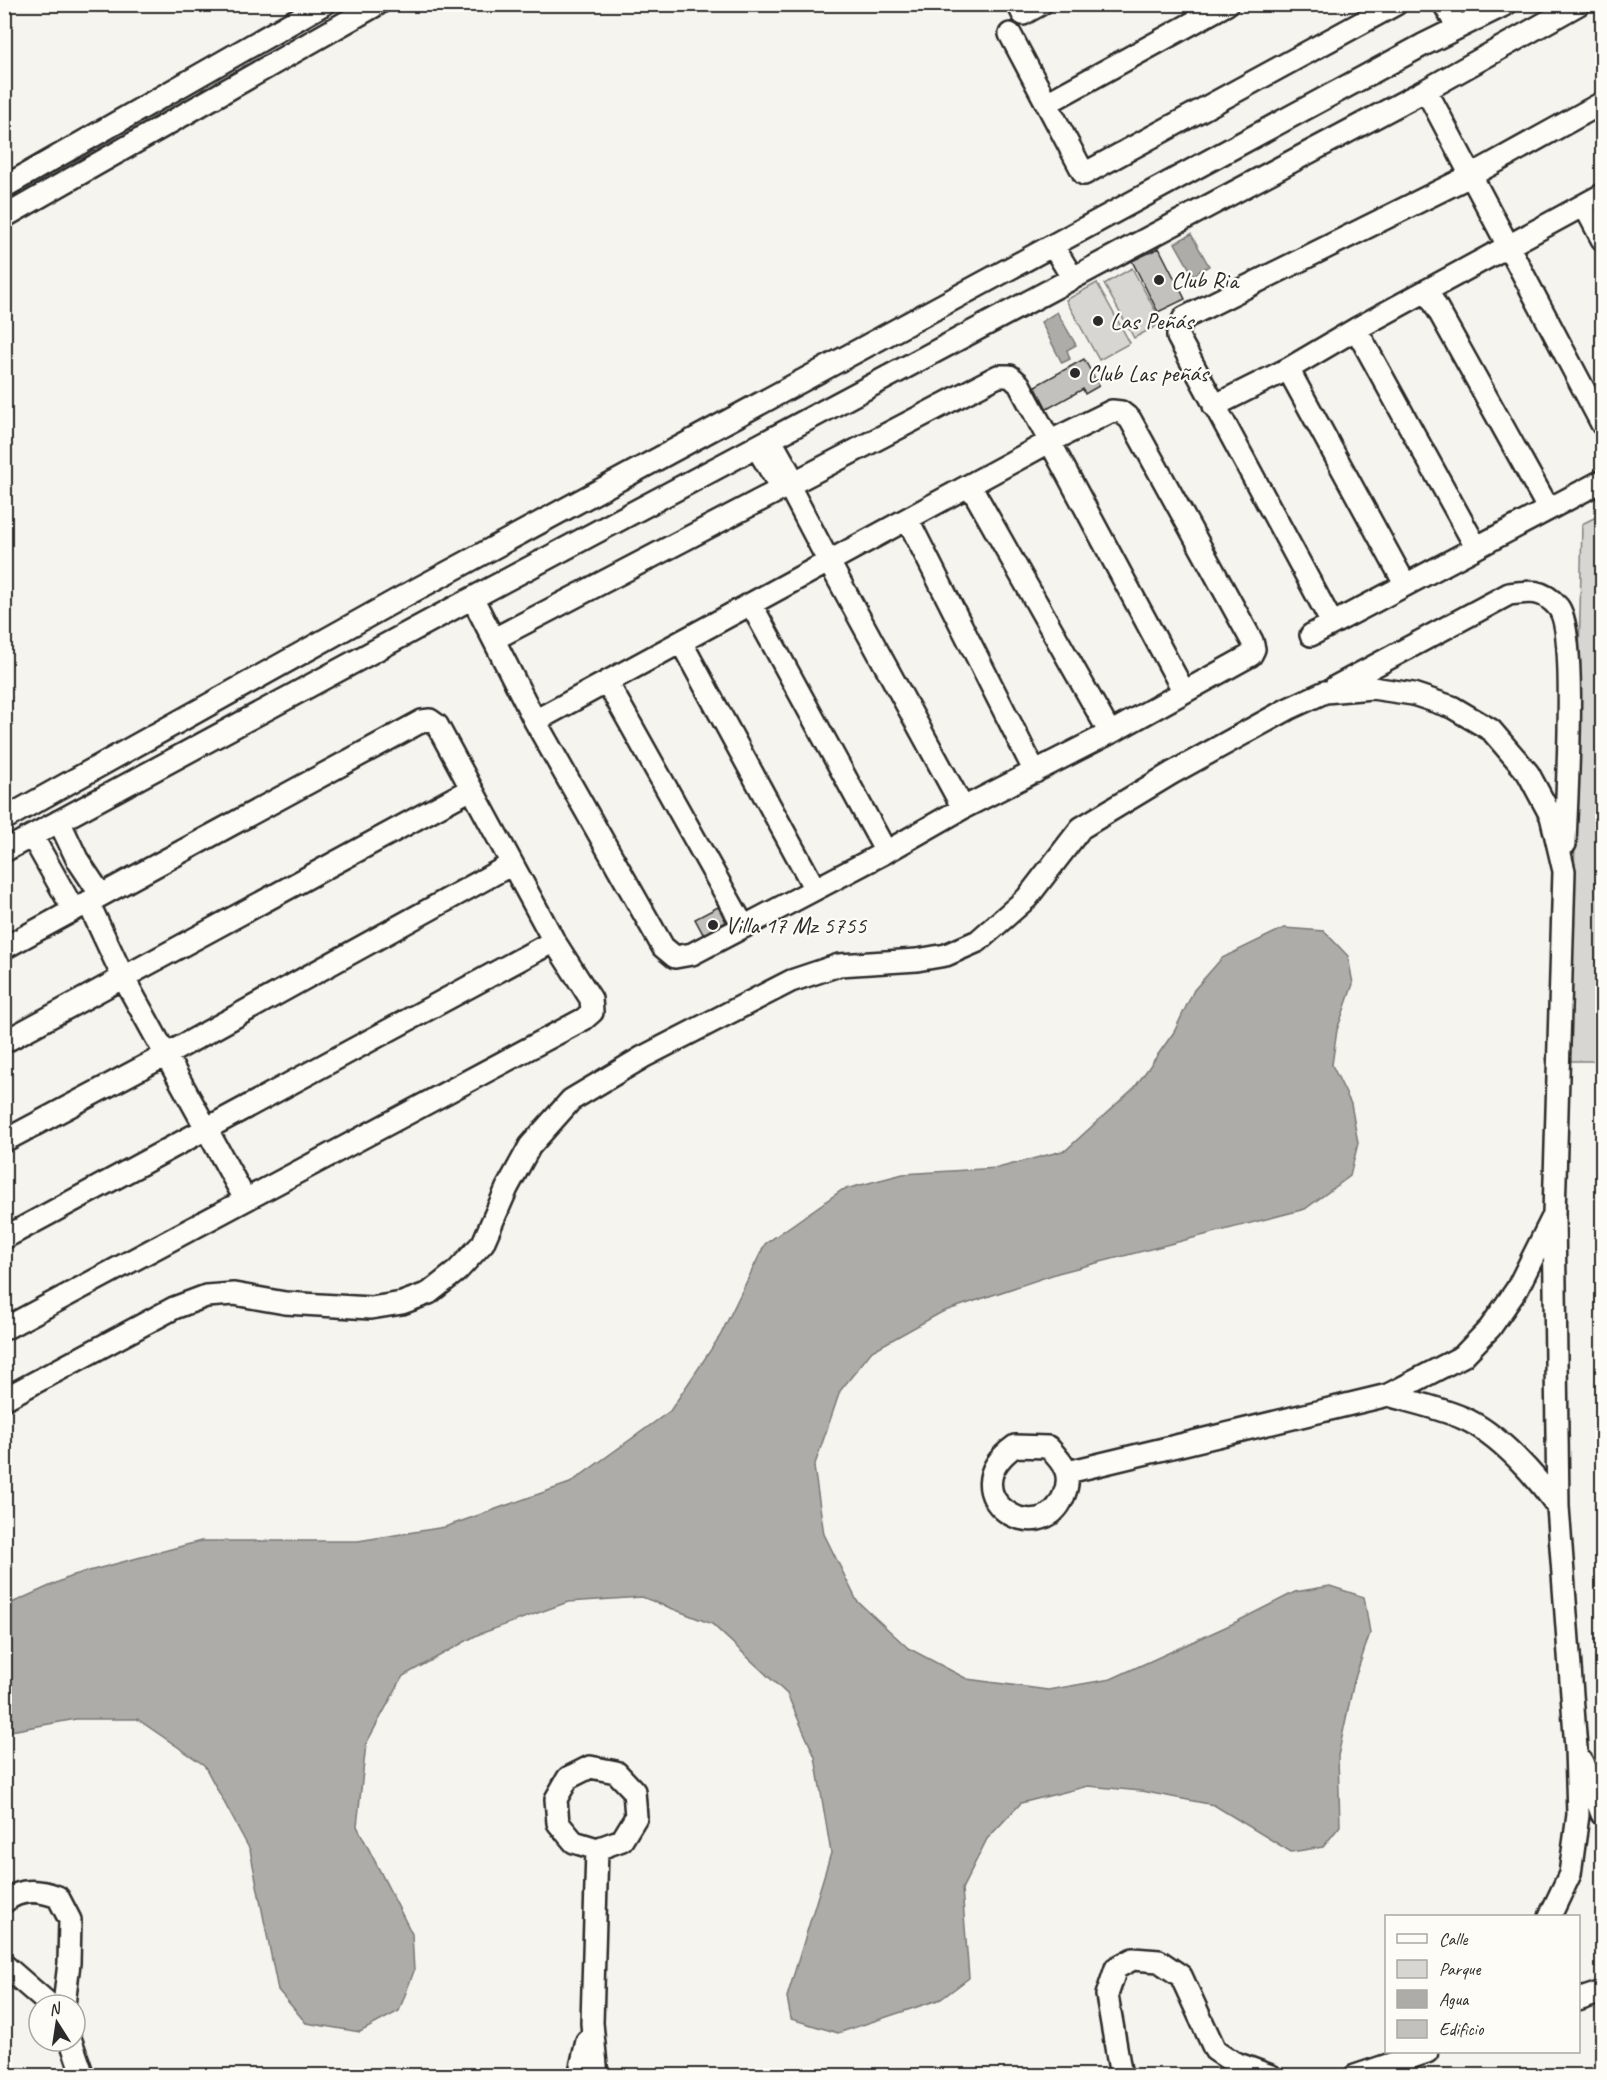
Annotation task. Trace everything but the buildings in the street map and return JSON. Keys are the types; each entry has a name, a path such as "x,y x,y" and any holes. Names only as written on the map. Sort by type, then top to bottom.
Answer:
{"street":[{"path":"4,187 324,4"},
{"path":"4,217 378,4"},
{"path":"1018,4 1023,14 1041,4"},
{"path":"1047,103 1227,4"},
{"path":"1010,34 1084,174 1396,4"},
{"path":"1444,4 1458,28"},
{"path":"4,819 436,578 1506,4"},
{"path":"4,851 1072,277 1426,90 1580,4"},
{"path":"1426,90 1602,424"},
{"path":"1332,623 1178,337 1178,330 1184,318 1472,175 1602,103"},
{"path":"1214,406 1288,369 1356,328 1593,200 1602,239"},
{"path":"1053,246 1072,277"},
{"path":"1427,290 1548,508"},
{"path":"1356,328 1476,547"},
{"path":"1288,369 1405,584"},
{"path":"494,639 998,376 1010,376 1018,384 1184,693"},
{"path":"473,599 535,720 663,947 675,957 692,954 886,852 963,808 1110,733 1251,655 1254,649 1252,641 1130,418 1121,412 1112,411 1049,442 535,720"},
{"path":"764,444 963,808"},
{"path":"1311,634 1602,481"},
{"path":"970,485 1110,733"},
{"path":"908,520 1035,771"},
{"path":"436,578 452,609"},
{"path":"4,1399 174,1308 206,1296 234,1294 285,1303 371,1308 402,1303 429,1293 457,1271 483,1243 507,1188 530,1146 571,1100 643,1057 791,981 839,964 917,960 946,955 978,941 1027,898 1081,828 1172,773 1288,709 1509,594 1532,591 1546,595 1560,608 1565,623 1570,684 1554,1214 1558,1507 1576,1748 1578,1815 1570,1874 1551,1915"},
{"path":"751,604 886,852"},
{"path":"681,642 815,889"},
{"path":"607,682 744,927"},
{"path":"1324,692 1372,688 1413,694 1452,707 1491,730 1528,773 1551,816 1564,871"},
{"path":"4,948 422,721 430,720 437,724 554,941 591,999 592,1012 585,1019 4,1329"},
{"path":"4,1042 471,789"},
{"path":"58,822 77,859 87,902 123,977 164,1056 207,1129 244,1199"},
{"path":"32,836 87,902"},
{"path":"4,1141 164,1056 512,864"},
{"path":"4,1238 554,941"},
{"path":"1068,1472 1388,1395 1463,1356 1490,1328 1517,1289 1554,1214"},
{"path":"1388,1395 1464,1418 1487,1432 1537,1478 1558,1507"},
{"path":"1576,1748 1602,1814"},
{"path":"597,1849 592,2023 597,2076"},
{"path":"4,1902 33,1890 57,1897 70,1920 65,1993"},
{"path":"1121,2076 1107,1995 1116,1968 1133,1959 1159,1961 1181,1976 1215,2050 1233,2062 1271,2076"},
{"path":"4,1965 37,1993"},
{"path":"1580,1999 1602,1992"},
{"path":"579,2076 592,2023"},
{"path":"75,2053 83,2076"},
{"path":"1355,2076 1424,2053"}],"green space":[{"path":"1132,268 1162,323 1134,338 1104,284"},
{"name":"Las Peñás","path":"1097,283 1130,343 1099,360 1066,300"},
{"path":"1602,514 1602,1061 1570,1061 1582,524"}],"water":[{"path":"1191,234 1209,266 1193,275 1175,243"},
{"path":"1057,312 1076,345 1067,350 1070,359 1062,363 1041,322"},
{"path":"1284,928 1324,931 1348,956 1353,984 1337,1030 1332,1065 1351,1104 1358,1143 1350,1176 1305,1209 1058,1273 942,1312 872,1351 840,1391 814,1467 824,1534 857,1601 908,1648 967,1679 1048,1690 1111,1679 1232,1624 1295,1592 1330,1586 1364,1597 1370,1633 1354,1681 1338,1756 1340,1826 1323,1847 1291,1852 1214,1805 1141,1791 1088,1786 1021,1803 987,1839 962,1889 969,1978 941,1999 838,2033 791,2019 787,1997 831,1853 815,1757 787,1694 712,1624 642,1597 568,1602 477,1635 403,1676 366,1744 357,1826 412,1934 414,1971 399,2011 360,2032 306,2023 278,1990 250,1850 204,1765 137,1719 76,1719 5,1732 5,1606 74,1575 201,1541 358,1541 445,1527 570,1483 670,1411 720,1336 765,1244 842,1190 903,1174 998,1168 1066,1150 1135,1087 1174,1032 1194,990 1222,958"}],"place":[{"name":"Club Ria","path":"1159,280"},
{"name":"Las Peñás","path":"1098,321"},
{"name":"Club Las peñás","path":"1075,373"},
{"name":"Villa 17 Mz 5755","path":"713,925"}]}
